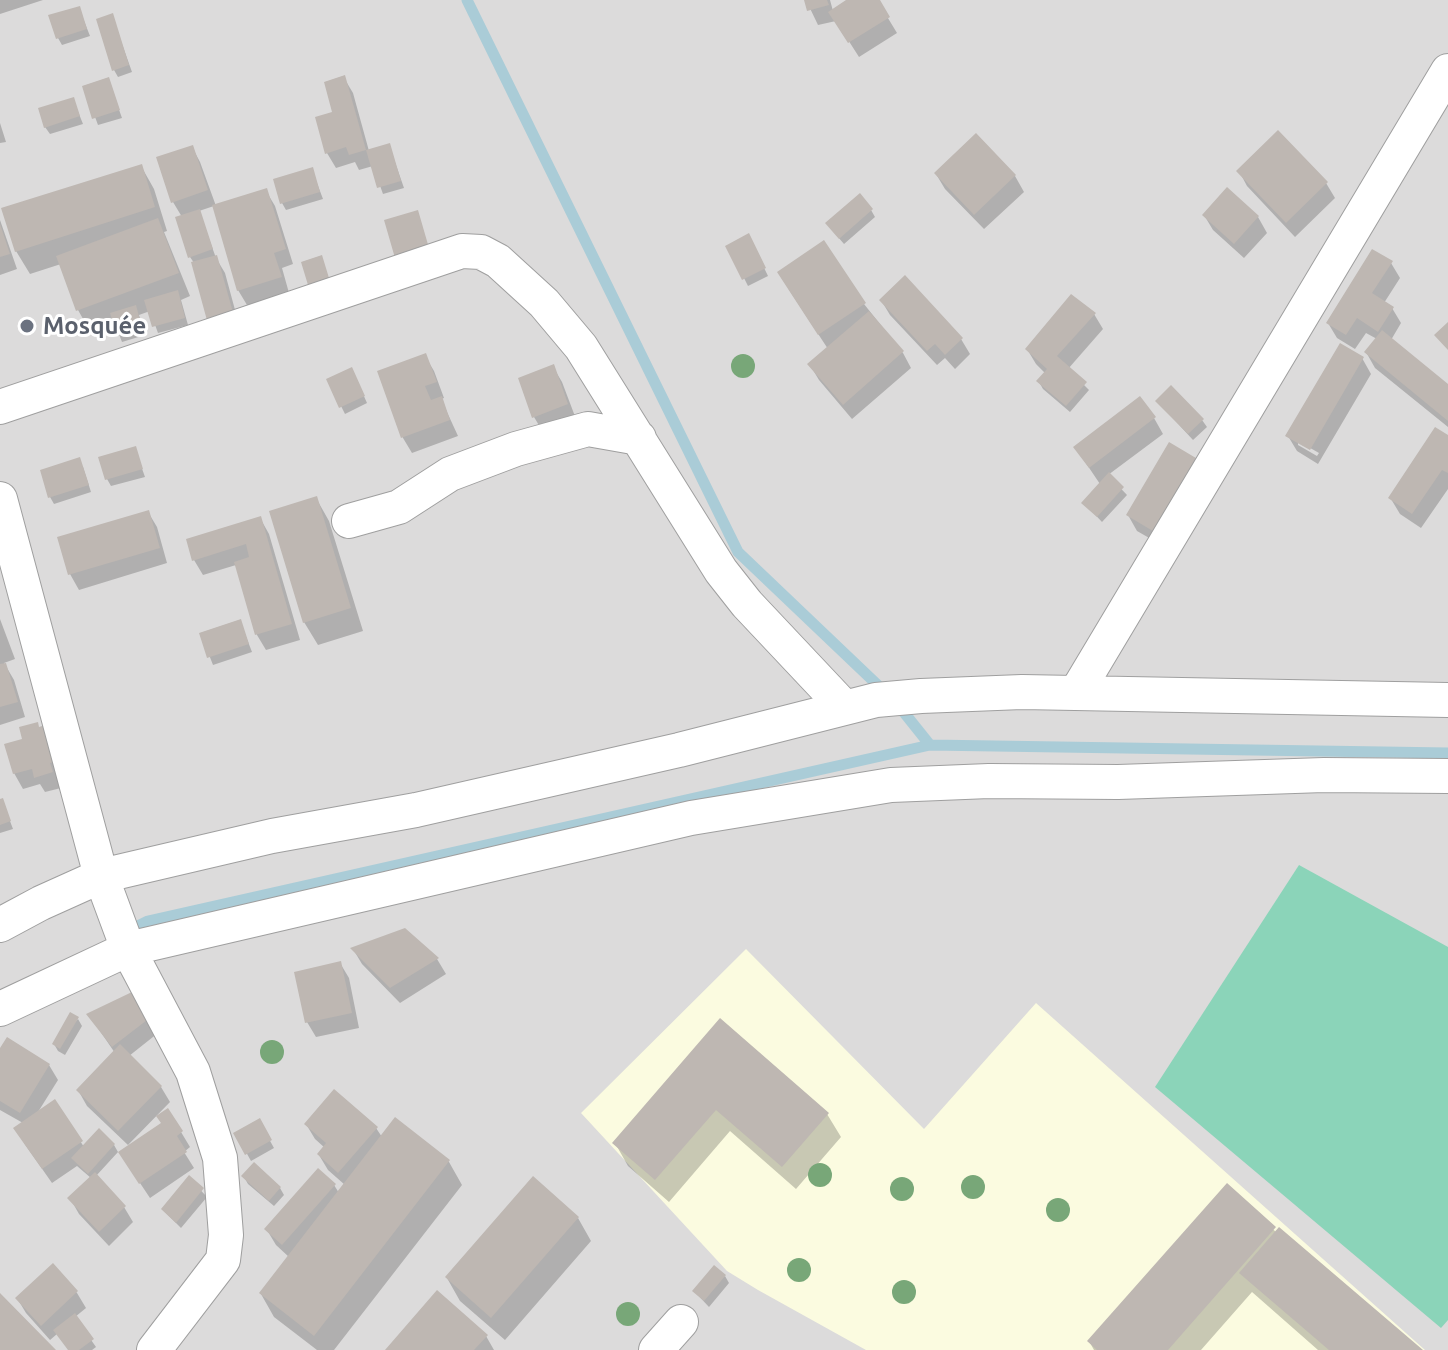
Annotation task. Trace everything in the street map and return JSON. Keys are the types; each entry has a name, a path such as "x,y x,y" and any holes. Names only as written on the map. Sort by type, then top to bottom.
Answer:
{"street":[{"path":"1076,693 1448,71"},
{"path":"0,407 462,251 481,252 498,261 544,303 581,347 721,571 747,604 860,704"},
{"path":"349,521 399,507 450,474 516,449 588,429 639,438"},
{"path":"0,499 101,876 128,949 193,1072 220,1158 226,1235 223,1260 154,1350"},
{"path":"0,925 101,876 272,836 416,810 679,750 860,704 921,696 1076,693 1448,700"},
{"path":"0,1009 128,949 691,818 891,785 1324,775 1448,776"},
{"path":"656,1350 681,1322"}],"shaded area":[{"path":"0,0 1448,0 1448,1350 0,1350"},
{"path":"746,949 924,1129 1036,1003 1425,1350 866,1350 758,1290 727,1271 581,1113"}],"green space":[{"path":"1299,865 1448,947 1448,1320 1441,1328 1155,1087"}],"building":[{"path":"804,0 827,0 829,5 807,11"},
{"path":"846,0 880,0 890,17 848,43 828,12"},
{"path":"80,6 87,29 56,39 48,15"},
{"path":"113,13 129,65 112,71 96,19"},
{"path":"345,75 366,150 349,155 346,147 325,154 315,117 332,112 324,82"},
{"path":"109,77 120,110 92,119 82,86"},
{"path":"74,97 80,116 44,128 38,108"},
{"path":"1278,130 1328,182 1286,223 1236,171"},
{"path":"976,133 1016,175 974,215 934,173"},
{"path":"390,143 401,181 377,188 366,150"},
{"path":"193,145 208,190 171,203 156,157"},
{"path":"142,164 155,207 15,252 1,208"},
{"path":"313,167 320,192 280,204 273,179"},
{"path":"1227,187 1259,216 1234,244 1202,215"},
{"path":"267,188 286,249 274,253 282,277 237,291 212,205"},
{"path":"860,193 873,209 839,239 825,223"},
{"path":"200,209 213,249 188,258 175,217"},
{"path":"418,210 429,248 395,258 384,220"},
{"path":"158,218 179,273 76,311 56,256"},
{"path":"0,224 10,254 0,257"},
{"path":"749,233 766,268 742,280 725,246"},
{"path":"824,240 866,303 818,335 777,272"},
{"path":"1372,249 1393,261 1372,293 1394,307 1378,332 1357,318 1346,335 1326,323"},
{"path":"217,255 234,316 208,324 191,262"},
{"path":"322,255 329,278 308,285 301,262"},
{"path":"905,275 963,338 945,355 935,344 927,351 879,300"},
{"path":"178,290 185,318 152,327 144,300"},
{"path":"1071,294 1096,313 1057,356 1087,382 1066,406 1036,381 1047,369 1025,349"},
{"path":"136,305 142,328 117,336 110,313"},
{"path":"869,311 904,351 843,405 807,364"},
{"path":"1448,322 1448,350 1434,335"},
{"path":"1382,330 1448,384 1448,421 1364,352"},
{"path":"1340,343 1364,357 1310,450 1285,436"},
{"path":"426,353 437,382 425,386 431,400 442,396 450,420 401,438 377,371"},
{"path":"554,364 568,404 532,418 518,378"},
{"path":"352,367 365,396 339,408 326,379"},
{"path":"1171,385 1204,419 1188,434 1155,401"},
{"path":"1140,396 1156,417 1089,468 1073,447"},
{"path":"1435,427 1448,435 1448,473 1442,470 1412,514 1388,498"},
{"path":"1169,442 1206,464 1163,537 1126,515"},
{"path":"136,446 143,469 105,480 98,457"},
{"path":"80,457 89,485 48,498 40,470"},
{"path":"1109,472 1124,487 1097,517 1081,503"},
{"path":"317,496 351,608 303,623 269,511"},
{"path":"149,510 160,548 68,575 57,537"},
{"path":"261,516 292,624 255,635 234,562 249,557 246,544 192,561 186,539"},
{"path":"241,619 249,644 207,658 199,633"},
{"path":"6,663 18,702 0,707 0,664"},
{"path":"38,722 39,727 55,722 65,759 50,763 53,772 34,778 32,769 13,774 4,744 22,739 19,727"},
{"path":"3,798 11,821 0,825 0,799"},
{"path":"405,928 439,958 390,988 350,948"},
{"path":"341,961 352,1013 305,1023 294,972"},
{"path":"132,992 151,1017 112,1047 86,1014"},
{"path":"70,1012 79,1017 60,1049 52,1044"},
{"path":"720,1018 829,1113 782,1167 716,1110 655,1180 612,1143"},
{"path":"7,1037 50,1064 20,1113 0,1101 0,1048"},
{"path":"120,1044 162,1086 118,1131 76,1090"},
{"path":"334,1089 378,1127 338,1173 317,1154 326,1143 304,1124"},
{"path":"55,1099 83,1141 42,1169 13,1128"},
{"path":"168,1108 183,1131 177,1136 187,1152 139,1184 118,1152 161,1123 156,1116"},
{"path":"395,1117 450,1160 314,1336 259,1293"},
{"path":"260,1118 272,1140 245,1155 233,1133"},
{"path":"99,1128 115,1144 88,1174 71,1158"},
{"path":"254,1162 281,1187 269,1201 241,1176"},
{"path":"318,1168 336,1184 282,1245 264,1229"},
{"path":"95,1172 126,1206 99,1232 67,1198"},
{"path":"189,1175 204,1188 176,1223 161,1209"},
{"path":"533,1176 579,1217 491,1318 445,1277"},
{"path":"1227,1183 1276,1227 1168,1350 1097,1350 1087,1341"},
{"path":"1279,1227 1423,1350 1329,1350 1239,1273"},
{"path":"53,1263 78,1291 41,1326 15,1298"},
{"path":"714,1265 726,1275 704,1301 692,1291"},
{"path":"437,1290 488,1335 474,1350 385,1350"},
{"path":"0,1293 56,1350 0,1350"},
{"path":"75,1313 94,1339 79,1350 68,1350 53,1330"}],"waterway":[{"path":"467,0 738,552 886,693"},
{"path":"898,705 930,745"},
{"path":"126,932 148,921 930,745 1448,753"}],"place":[{"name":"Mosquée","path":"27,326"}]}
